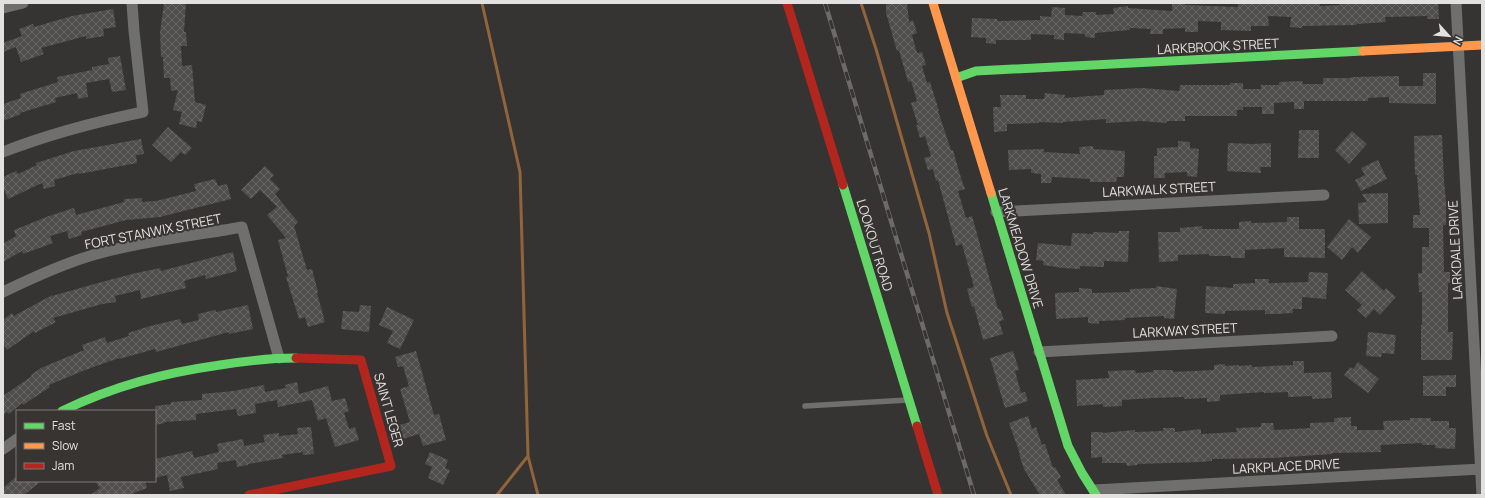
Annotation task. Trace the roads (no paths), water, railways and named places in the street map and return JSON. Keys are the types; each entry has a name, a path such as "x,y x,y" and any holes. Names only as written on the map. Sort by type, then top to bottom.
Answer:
{"street":[{"path":"3,8 23,3"},
{"path":"3,152 34,140 85,125 143,112 132,3"},
{"name":"LOOKOUT ROAD","path":"787,3 938,495"},
{"name":"LARKMEADOW DRIVE","path":"933,3 1068,446 1082,473 1095,493"},
{"name":"LARKDALE DRIVE","path":"1456,3 1482,495"},
{"name":"LARKBROOK STREET","path":"956,78 976,71 1482,45"},
{"name":"LARKWALK STREET","path":"996,212 1324,195"},
{"name":"FORT STANWIX STREET","path":"3,292 44,272 92,255 138,245 242,227 279,358"},
{"name":"LARKWAY STREET","path":"1039,352 1332,336"},
{"path":"64,410 88,398 125,384 164,375 262,359 279,358"},
{"name":"SAINT LEGER","path":"249,495 391,466 361,360 279,358"},
{"path":"3,449 16,439"},
{"name":"LARKPLACE DRIVE","path":"1095,493 1480,469"}],"lane":[{"path":"805,406 908,400"}],"waterway":[{"path":"482,3 520,172 528,456 538,495"},
{"path":"861,3 876,49 929,233 947,313 987,436 1011,495"},
{"path":"497,495 528,456"}],"railway":[{"path":"825,3 974,495"}]}
